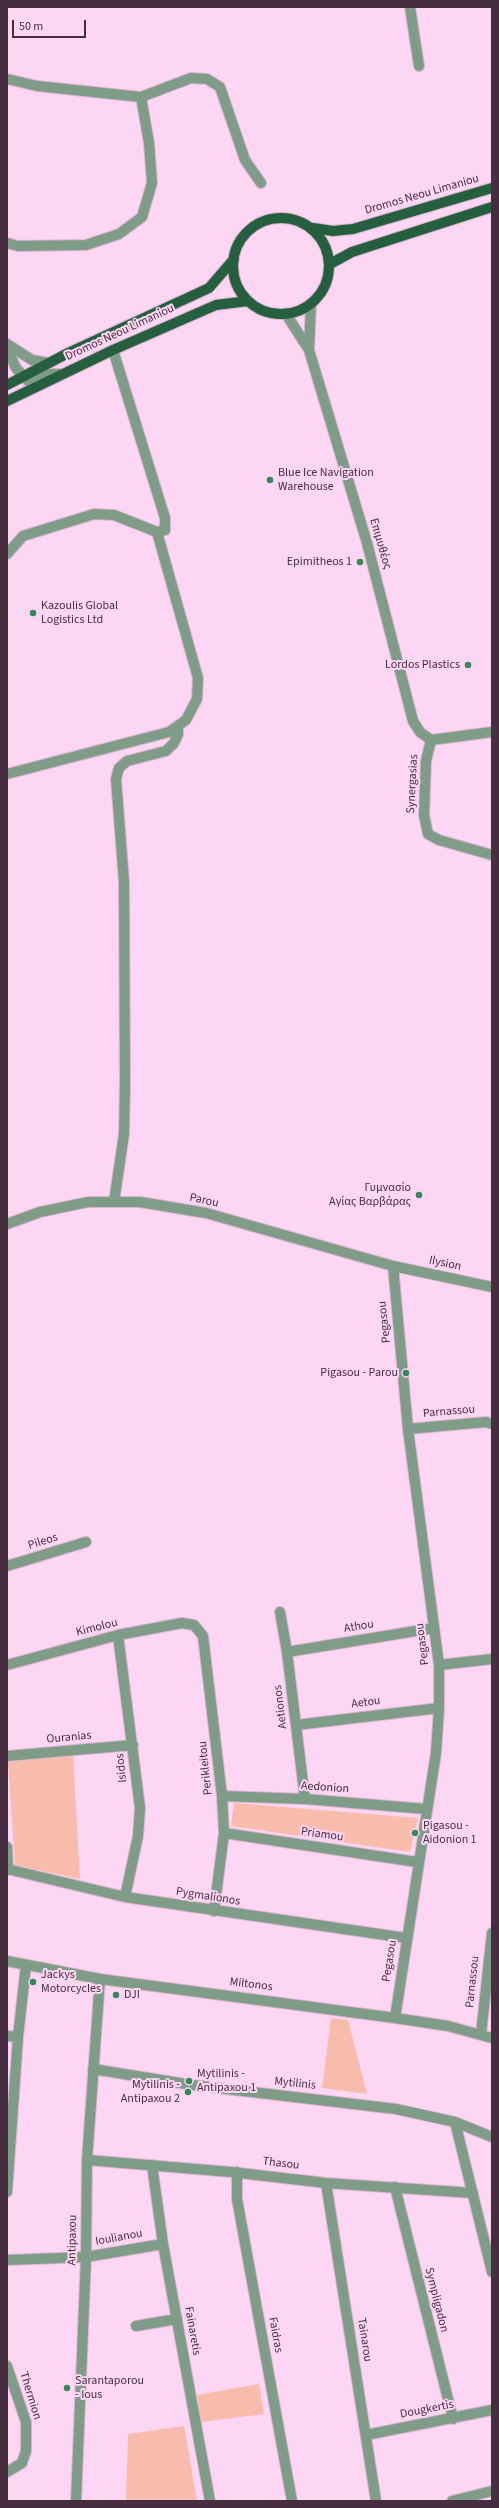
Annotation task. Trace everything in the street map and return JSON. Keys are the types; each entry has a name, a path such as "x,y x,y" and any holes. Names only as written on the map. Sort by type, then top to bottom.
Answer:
{"main road":[{"name":"Dromos Neou Limaniou","path":"312,228 353,229 492,188"},
{"path":"330,264 352,252 492,207"},
{"path":"286,217 300,221 312,228 325,244 330,264 328,279 321,293 311,304 299,311 286,314 273,313 259,309 248,301 239,289 234,274 234,260 238,245 246,233 257,224 271,218 286,217"},
{"name":"Dromos Neou Limaniou","path":"7,385 49,363 209,288 234,260"},
{"name":"Dromos Neou Limaniou","path":"7,401 113,350 216,305 248,301"}],"street":[{"path":"410,7 419,66"},
{"path":"7,79 37,86 141,97 191,78 207,79 220,87 245,160 261,182"},
{"path":"7,243 18,246 86,245 119,234 142,217 152,183 149,143 141,97"},
{"path":"309,350 311,304"},
{"path":"286,314 309,350"},
{"path":"8,345 32,360 49,363"},
{"path":"8,345 11,357 22,377 28,381 49,374 62,374"},
{"path":"7,554 23,536 94,514 114,515 157,532 165,530 165,518 113,350"},
{"name":"Επιμυθέος","path":"309,350 368,543 413,721 420,732 431,740"},
{"path":"7,774 169,732 186,720 197,699 198,678 157,532"},
{"path":"114,1202 124,1134 125,1083 124,882 116,779 119,768 127,760 166,751 174,744 178,734 178,726"},
{"path":"431,740 492,732"},
{"name":"Synergasias","path":"431,740 426,761 424,815 428,834 439,840 492,855"},
{"name":"Parou","path":"7,1224 40,1212 88,1202 140,1202 206,1213 393,1266"},
{"name":"Ilysion","path":"393,1266 492,1287"},
{"name":"Pegasou","path":"393,1266 408,1428 439,1665 439,1708 436,1753 417,1862 395,2018"},
{"name":"Parnassou","path":"408,1428 486,1422 492,1424"},
{"name":"Pileos","path":"7,1566 86,1542"},
{"name":"Aetionos","path":"280,1612 287,1652 305,1799"},
{"name":"Kimolou","path":"7,1665 118,1635 182,1623 194,1625"},
{"name":"Perikleitou","path":"194,1625 203,1636 222,1796 224,1833 214,1911"},
{"name":"Athou","path":"287,1652 434,1628"},
{"name":"Isidos","path":"118,1635 140,1808 138,1836 125,1897"},
{"path":"439,1665 492,1658"},
{"name":"Aetou","path":"296,1724 439,1708"},
{"name":"Ouranias","path":"7,1756 133,1744"},
{"name":"Aedonion","path":"222,1796 305,1799 426,1809"},
{"name":"Priamou","path":"224,1833 417,1862"},
{"path":"7,1846 8,1870"},
{"name":"Pygmalionos","path":"8,1870 125,1897 406,1938"},
{"name":"Parnassou","path":"481,2034 492,1933"},
{"name":"Miltonos","path":"7,1961 26,1966 100,1979 395,2018 481,2034 492,2038"},
{"path":"7,2192 18,2037 26,1966"},
{"name":"Antipaxou","path":"76,2501 86,2257 87,2160 92,2070 100,1979"},
{"path":"7,2036 18,2037"},
{"name":"Mytilinis","path":"92,2070 192,2085 396,2109 455,2122 492,2137"},
{"path":"455,2122 492,2272"},
{"name":"Thasou","path":"87,2160 237,2172 326,2183 473,2193"},
{"name":"Fainaretis","path":"152,2165 163,2244 210,2501"},
{"name":"Faidras","path":"237,2172 237,2199 292,2501"},
{"name":"Tainarou","path":"326,2183 376,2501"},
{"name":"Sympligadon","path":"395,2187 453,2419"},
{"name":"Ioulianou","path":"7,2260 86,2257 163,2244"},
{"path":"136,2326 177,2319"},
{"name":"Thermion","path":"7,2366 26,2422 26,2451 22,2463 7,2472"},
{"name":"Dougkertis","path":"366,2435 453,2419 492,2410"},
{"path":"452,2501 492,2491"}],"shaded area":[{"path":"73,1756 80,1879 15,1865 8,1762"},
{"path":"234,1803 418,1818 410,1852 231,1826"},
{"path":"331,2018 348,2020 367,2094 322,2088"},
{"path":"259,2384 264,2414 201,2422 197,2395"},
{"path":"184,2426 197,2500 126,2501 128,2434"}],"place":[{"name":"Blue Ice Navigation Warehouse","path":"270,480"},
{"name":"Epimitheos 1","path":"360,562"},
{"name":"Kazoulis Global Logistics Ltd","path":"33,613"},
{"name":"Lordos Plastics","path":"468,665"},
{"name":"Γυμνασίο Αγίας Βαρβάρας","path":"419,1195"},
{"name":"Pigasou - Parou","path":"406,1373"},
{"name":"Pigasou - Aidonion 1","path":"415,1833"},
{"name":"Jackys Motorcycles","path":"33,1982"},
{"name":"DJI","path":"116,1995"},
{"name":"Mytilinis - Antipaxou 1","path":"189,2081"},
{"name":"Mytilinis - Antipaxou 2","path":"188,2092"},
{"name":"Sarantaporou - Ious","path":"67,2388"}]}
